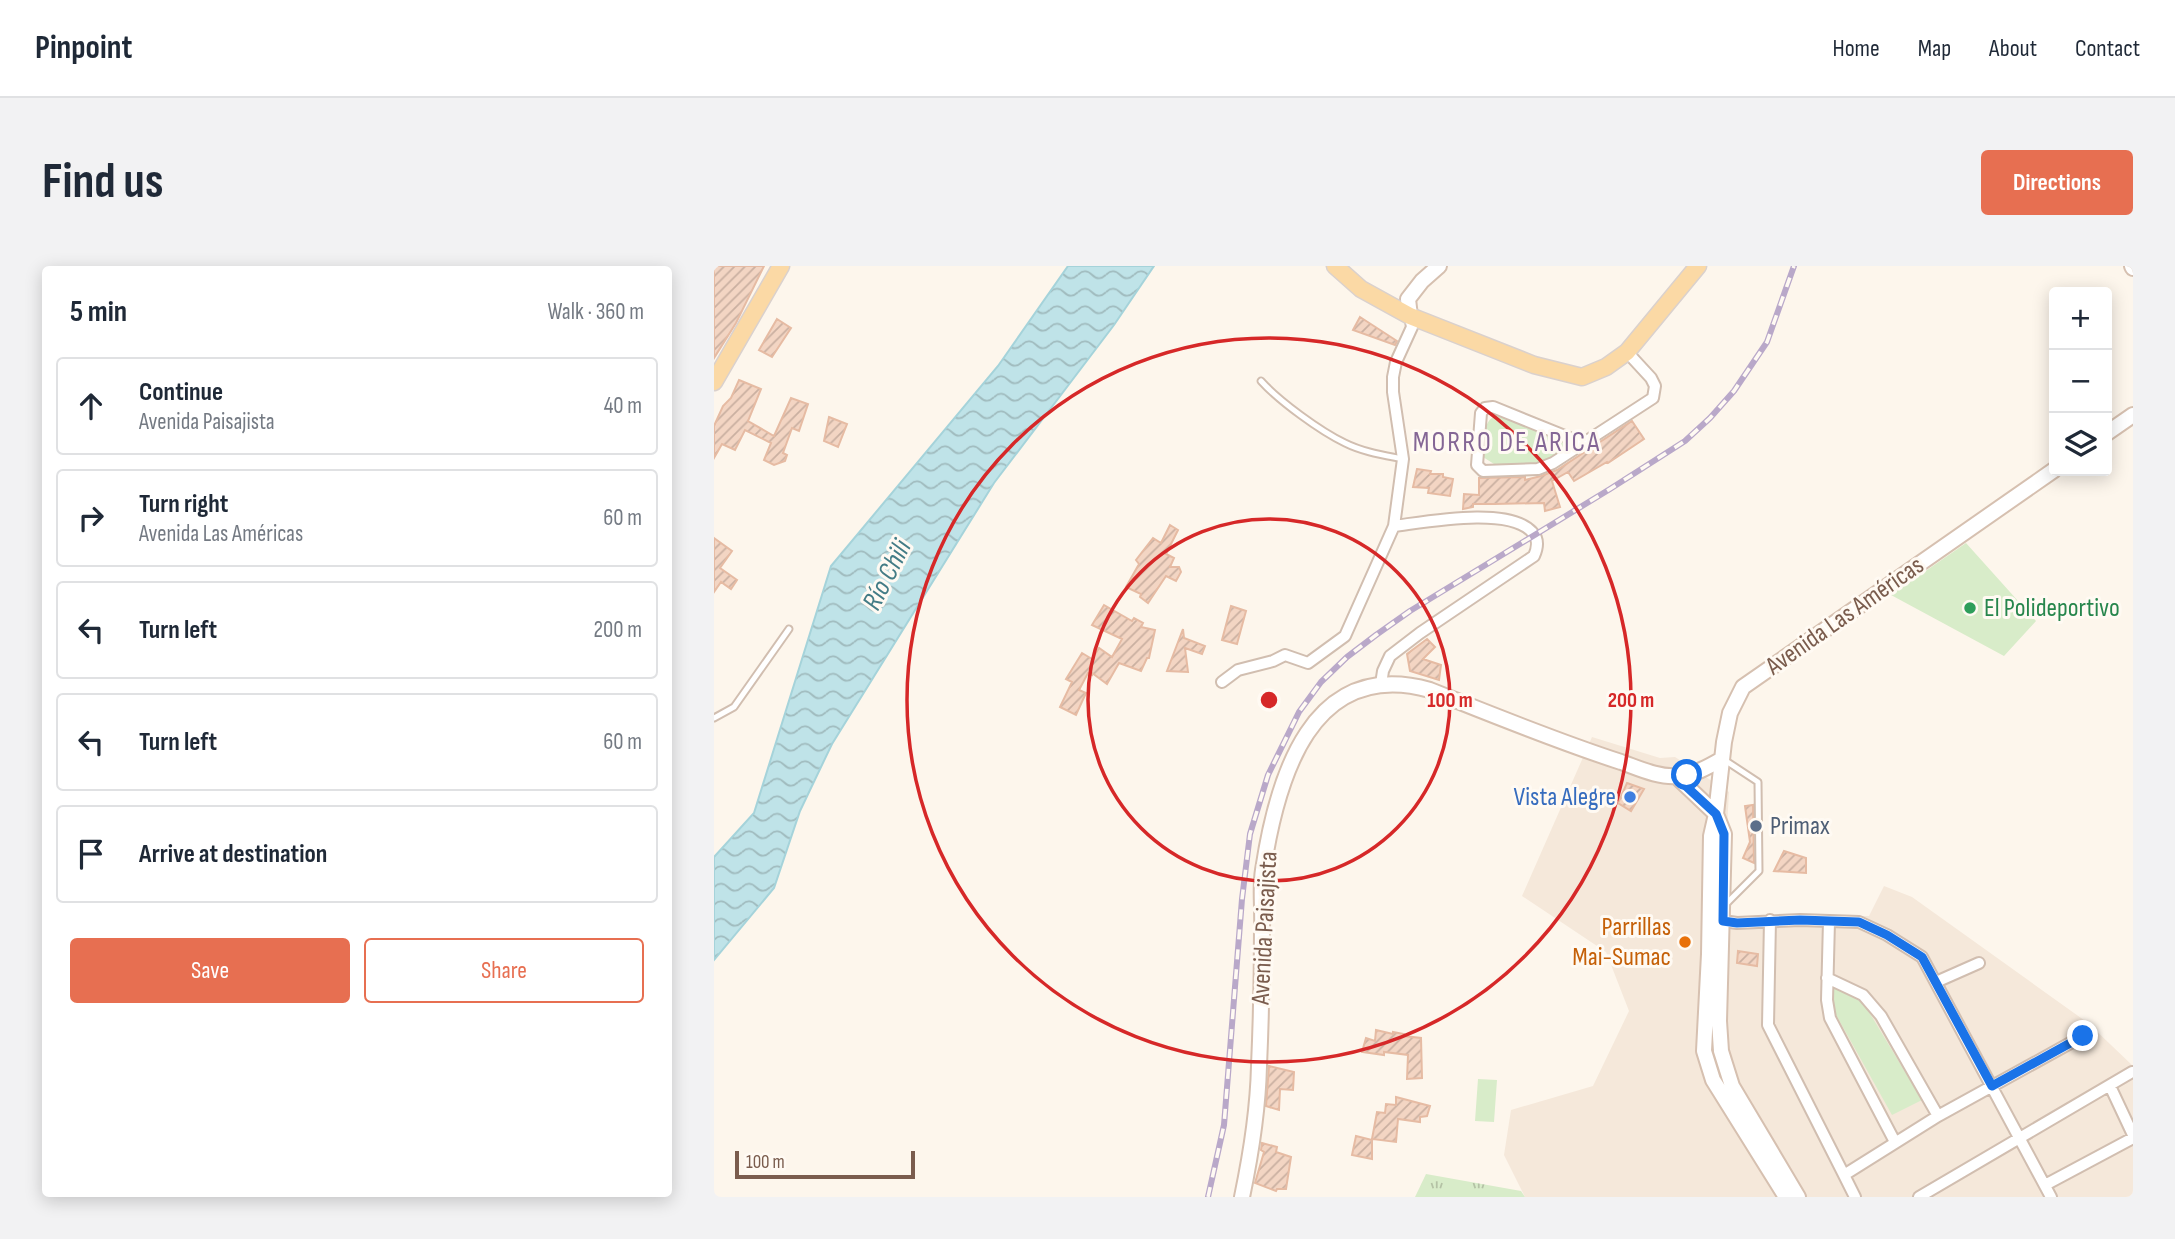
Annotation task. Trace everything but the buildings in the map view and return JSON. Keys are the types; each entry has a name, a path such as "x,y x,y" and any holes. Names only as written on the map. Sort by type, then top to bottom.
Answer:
{"main road":[{"path":"714,382 781,266"},
{"path":"1335,266 1361,289 1410,316 1534,365 1581,377 1606,368 1627,352 1698,266"},
{"path":"1410,316 1408,299 1422,281 1439,266"},
{"path":"2112,430 2133,415"},
{"name":"Avenida Las Américas","path":"1786,1197 1717,1087 1704,1051 1712,836 1730,713 1743,687 2049,473"},
{"name":"Avenida Paisajista","path":"1242,1197 1256,1120 1263,872 1276,805 1295,754 1324,710 1340,698 1361,688 1381,684 1408,684 1430,690 1588,752 1676,777 1716,814"},
{"path":"1676,777 1699,771 1722,758"},
{"name":"Avenida Las Américas","path":"1716,814 1724,834 1719,1020 1721,1051 1732,1086 1798,1197"}],"street":[{"path":"1222,682 1238,670 1285,655 1308,663 1345,636 1394,526 1403,459 1393,377 1396,362 1412,327 1410,316"},
{"path":"1582,443 1493,407 1485,408 1481,413 1477,465 1483,471 1538,469 1553,463 1653,397 1654,386 1651,378 1627,352"},
{"path":"1381,684 1382,671 1390,656 1534,556 1538,545 1535,535 1526,525 1497,519 1447,518 1394,526"},
{"path":"1723,914 1737,923 1770,920 1859,922 1887,935 1922,957 2051,1197"},
{"path":"1770,920 1768,1025 1855,1197"},
{"path":"1829,921 1827,1000 1830,1018 1895,1142"},
{"path":"1936,982 1979,963"},
{"path":"1827,978 1863,995 1881,1016 1938,1116"},
{"path":"1844,1175 1938,1116 2083,1036"},
{"path":"1919,1197 2132,1072"},
{"path":"2045,1185 2133,1136 2110,1086"}],"lane":[{"path":"1261,381 1271,392 1343,443 1370,453 1403,459"},
{"path":"714,718 734,707 789,629"},
{"path":"1722,758 1758,782 1759,871 1723,914"}],"shaded area":[{"path":"1592,737 1660,758 1675,757 1729,792 1722,917 1869,916 1884,886 1912,897 2088,1023 2133,1066 2133,1197 1525,1197 1504,1155 1511,1110 1593,1086 1629,1011 1606,952 1522,896"}],"green space":[{"path":"1497,415 1568,443 1567,449 1540,464 1494,464 1483,457 1484,439 1488,422"},
{"name":"El Polideportivo","path":"1966,543 2036,621 2004,656 1891,595"},
{"path":"1832,983 1860,997 1922,1100 1892,1115 1835,1013"},
{"path":"1478,1079 1497,1080 1494,1122 1475,1121"},
{"path":"1426,1174 1521,1191 1525,1197 1415,1197"}],"water":[{"name":"Río Chili","path":"1068,266 1154,266 1114,325 994,483 832,744 800,811 774,888 714,960 714,857 754,813 831,566 998,366"}],"railway":[{"path":"1208,1197 1224,1125 1242,899 1250,834 1268,775 1299,712 1321,682 1347,657 1410,611 1685,441 1734,391 1767,342 1794,266"}],"place":[{"name":"El Polideportivo","path":"1970,608"},
{"name":"Vista Alegre","path":"1630,797"},
{"name":"Primax","path":"1756,826"},
{"name":"Parrillas Mai-Sumac","path":"1685,942"}],"district":[{"name":"MORRO DE ARICA","path":"1507,442"}],"route":[{"path":"1687,775 1676,777 1716,814 1724,834 1723,921 1859,922 1887,935 1922,957 1992,1086 2083,1036"}]}
